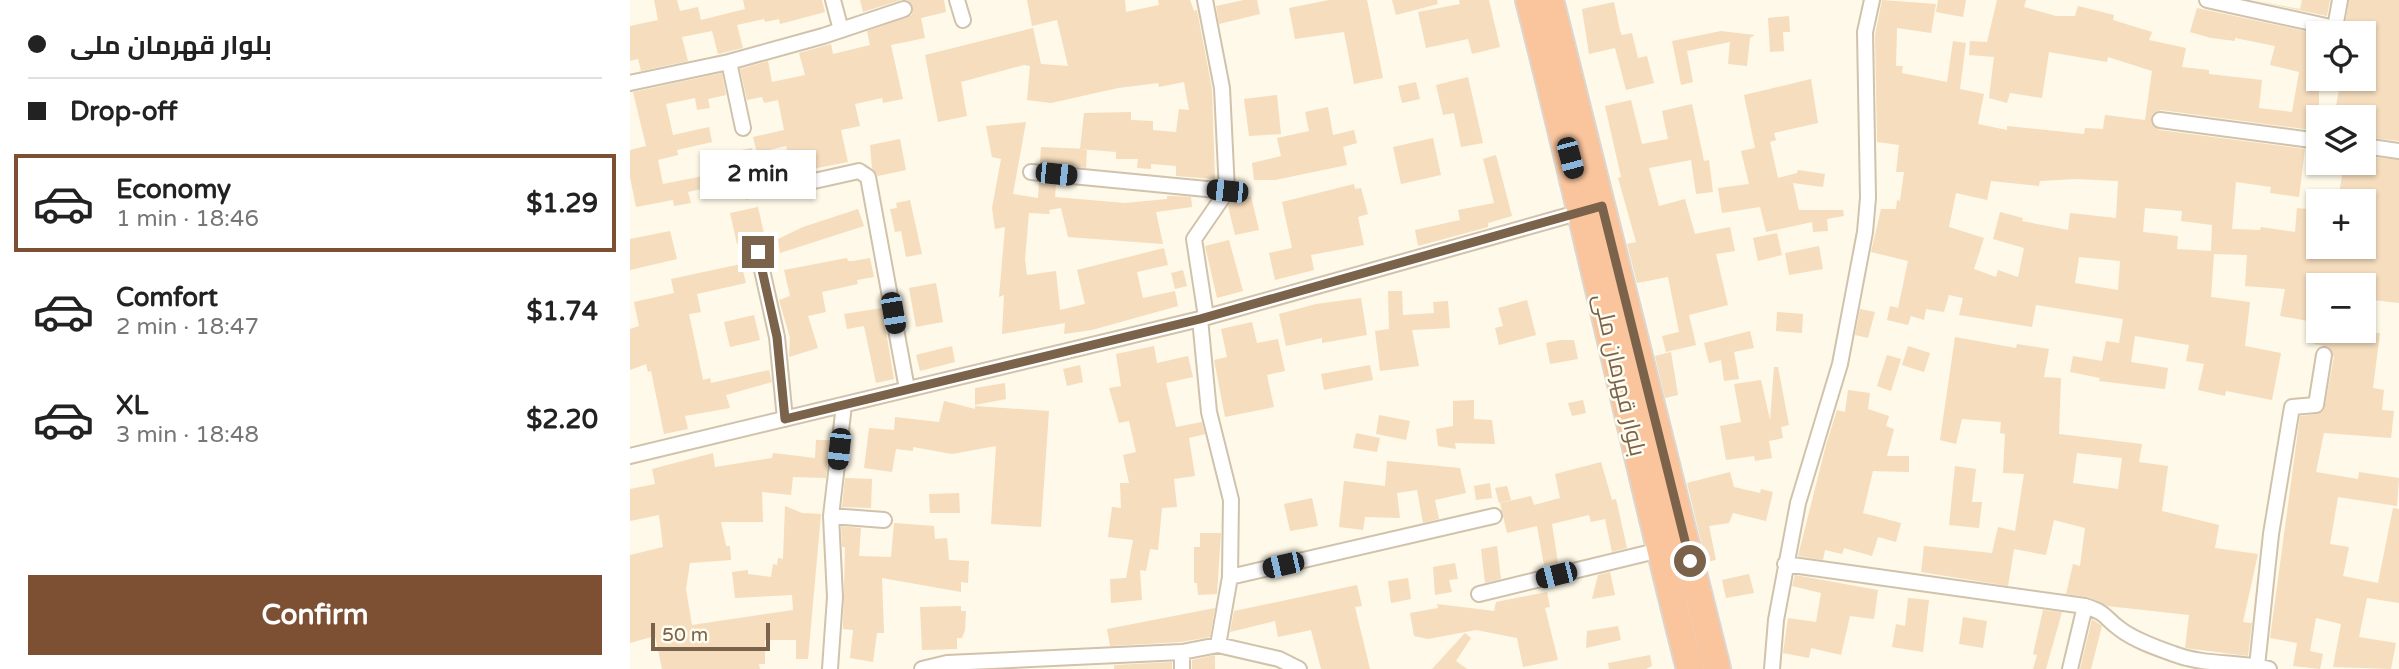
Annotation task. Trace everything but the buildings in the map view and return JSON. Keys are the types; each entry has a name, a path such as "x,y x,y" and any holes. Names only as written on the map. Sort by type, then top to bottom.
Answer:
{"highway":[{"name":"بلوار قهرمان ملی","path":"1529,0 1593,209 1717,669"},
{"name":"بلوار قهرمان ملی","path":"1550,0 1660,550 1690,669"}],"street":[{"path":"833,0 841,30"},
{"path":"957,0 963,20"},
{"path":"1205,0 1222,88 1227,191 1194,239 1203,318 1209,412 1231,500 1230,577 1218,645"},
{"path":"1772,669 1786,564 1798,503 1840,364 1865,232 1868,198 1865,32 1872,0"},
{"path":"2207,0 2335,28 2340,0"},
{"path":"630,83 729,62 904,9"},
{"path":"729,62 743,128"},
{"path":"2160,120 2306,139"},
{"path":"2376,148 2399,151"},
{"path":"805,183 859,171 867,177 906,389"},
{"path":"1031,172 1227,191"},
{"path":"630,456 1203,318 1593,209"},
{"path":"758,252 777,337 785,419"},
{"path":"1786,564 2085,607 2105,613 2120,629 2176,655 2254,667 2271,534 2292,407 2316,405 2324,355"},
{"path":"830,669 835,597 831,516 844,405"},
{"path":"831,516 884,520"},
{"path":"1230,577 1494,516"},
{"path":"1479,594 1660,550"},
{"path":"2070,669 2085,607"},
{"path":"922,669 947,663 1035,664 1182,652 1218,645 1279,659 1299,669"},
{"path":"1182,652 1182,669"}],"route":[{"path":"758,252 777,337 785,419 1200,319 1602,206 1690,561"}]}
